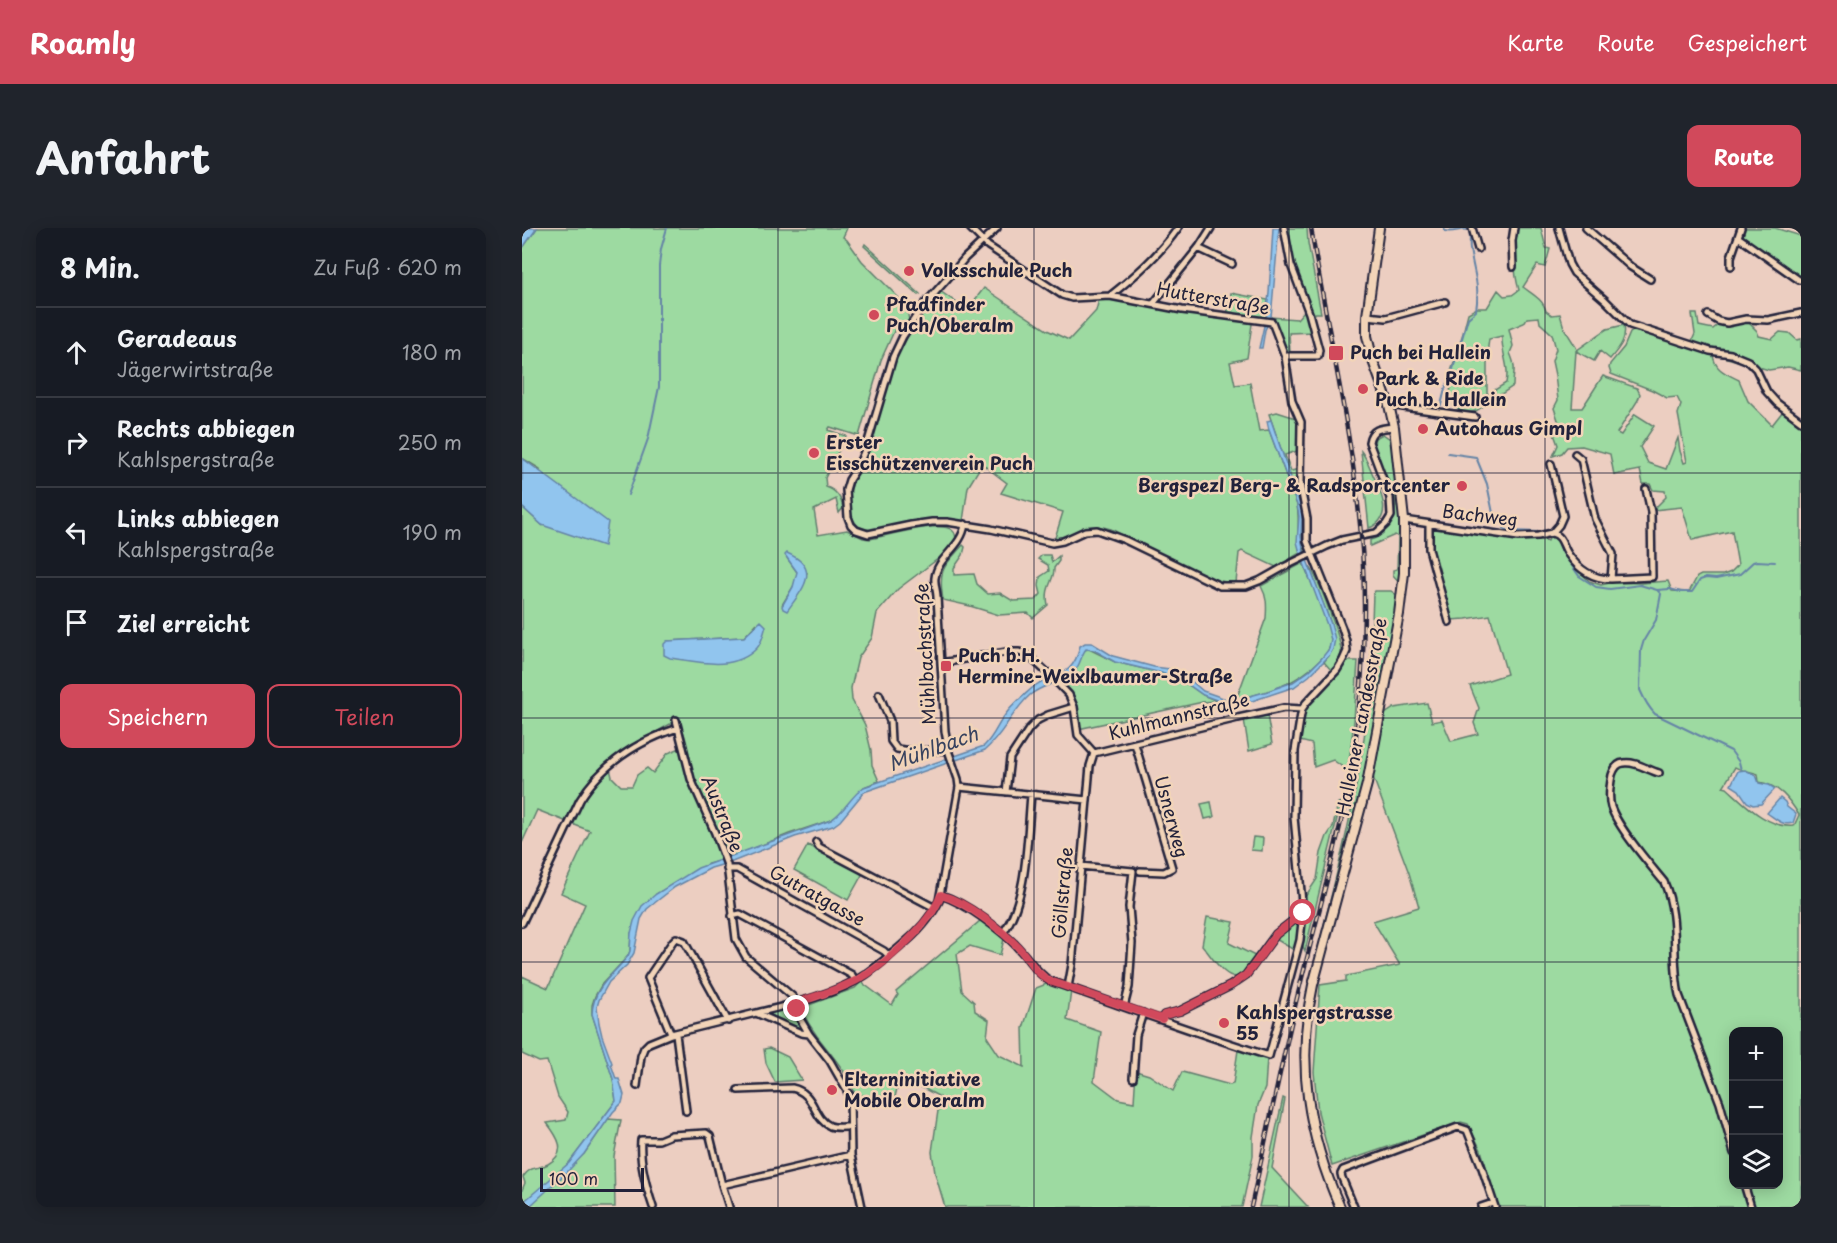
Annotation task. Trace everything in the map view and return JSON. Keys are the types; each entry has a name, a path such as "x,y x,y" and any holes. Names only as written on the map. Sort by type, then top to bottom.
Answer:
{"main road":[{"name":"Halleiner Landesstraße","path":"1340,1207 1313,1132 1307,1090 1305,1042 1313,985 1372,761 1399,614 1405,554 1404,520 1394,427 1369,346 1366,326 1379,228"}],"street":[{"name":"Hutterstraße","path":"970,228 983,242 1062,294 1072,298 1110,296 1192,312 1271,321 1275,326 1285,356 1292,401 1301,422 1300,483 1308,519 1309,555 1342,628 1347,651 1337,670 1302,709"},
{"path":"997,228 965,258 923,306 903,336 893,357 867,445 846,490 848,517 851,525 862,533 876,533 932,522 965,524 1052,543 1064,541 1085,531 1097,530 1210,582 1225,587 1238,587 1252,584 1342,540 1376,533 1386,524 1391,516 1390,498 1369,442 1371,434 1376,430 1394,427"},
{"path":"1110,296 1160,253 1178,228"},
{"path":"1153,304 1211,228"},
{"path":"1284,228 1291,265 1309,312 1319,350 1318,356 1285,356"},
{"path":"1472,228 1478,249"},
{"path":"1513,267 1514,228"},
{"path":"1559,228 1569,264 1574,273 1630,325 1748,361 1756,369 1767,392 1801,421"},
{"path":"1586,228 1631,267 1650,279"},
{"path":"1731,266 1731,257 1741,228"},
{"path":"1738,237 1799,280"},
{"path":"1198,248 1232,264"},
{"path":"1367,316 1386,318 1446,302"},
{"path":"1708,315 1727,323 1746,319 1768,320 1801,313"},
{"path":"1389,405 1475,417"},
{"path":"1575,454 1581,459 1595,519 1613,554 1614,565 1611,579"},
{"path":"1551,464 1563,516 1552,533 1561,538 1568,554 1582,570 1600,579 1652,577 1651,512 1646,489"},
{"name":"Bachweg","path":"1404,520 1497,532 1518,537 1552,533"},
{"name":"Mühlbachstraße","path":"948,751 938,597 934,578 939,566 961,538 965,524"},
{"path":"1429,525 1429,549 1449,622"},
{"path":"942,663 1007,652 1019,652 1029,656 1069,695 1074,707 1077,735 1094,753"},
{"path":"637,1086 641,1056 644,1048 650,1043 674,1034 796,1003 855,981 914,935 935,908 941,895 959,788 958,779 948,751 897,749 891,741 890,721 879,694"},
{"path":"1006,792 1010,758 1029,729 1038,720 1048,715 1074,707"},
{"name":"Kuhlmannstraße","path":"1087,800 1090,766 1094,753 1284,708 1302,709"},
{"path":"941,895 961,903 1003,933 1020,949 1039,975 1050,981 1210,1038 1269,1056 1300,939 1303,913 1294,817 1295,751 1302,709"},
{"name":"Austraße","path":"676,720 690,779 727,867 736,939 746,957 787,990 796,1003"},
{"path":"522,923 587,788 603,771 624,755 651,739 678,728"},
{"name":"Usnerweg","path":"1135,744 1172,868 1164,872 1140,871"},
{"path":"1659,773 1633,763 1623,762 1617,765 1611,782 1611,806 1623,828 1664,882 1668,891 1674,920 1676,977 1680,995 1720,1103 1729,1135"},
{"path":"959,788 1087,800"},
{"path":"1003,933 1021,894 1031,795"},
{"name":"Göllstraße","path":"1068,987 1087,800"},
{"path":"816,842 819,847 935,908"},
{"path":"1080,866 1133,871 1129,908 1132,943 1129,987 1124,1007"},
{"name":"Gutratgasse","path":"727,867 737,869 884,951 889,956"},
{"path":"1162,1019 1164,1015 1180,1011 1230,986 1246,975 1276,934 1303,913"},
{"path":"732,916 740,914 852,975 855,981"},
{"path":"686,1111 674,1034 648,978 676,938 684,941 728,1021"},
{"path":"796,1003 799,1017 809,1035 830,1061 852,1101 851,1155 862,1207"},
{"path":"756,1013 809,1035"},
{"path":"1132,1078 1136,1035 1143,1013"},
{"path":"738,1090 792,1088 800,1090 809,1096 822,1120 830,1126 850,1127"},
{"path":"1354,1207 1341,1174 1343,1170 1458,1127 1467,1130 1494,1205 1481,1207"},
{"path":"653,1207 643,1171 640,1149 642,1140 659,1140 671,1135 706,1133 710,1136 729,1207"},
{"path":"722,1185 851,1155"},
{"path":"1745,1189 1751,1207"}],"green space":[{"path":"537,228 847,228 843,237 862,261 906,305 909,320 901,332 895,329 881,360 859,436 830,427 828,430 846,436 825,478 826,487 838,494 843,508 839,513 836,499 814,510 818,535 847,530 870,539 912,530 946,527 955,533 956,539 943,555 898,589 877,613 872,638 858,658 851,688 852,700 865,725 872,765 879,781 864,787 839,815 727,859 712,816 709,815 694,779 681,727 670,724 609,764 612,777 621,786 632,786 637,775 647,768 653,773 668,753 680,748 690,784 723,860 708,864 656,894 631,933 628,956 602,984 592,1005 592,1014 613,1079 616,1101 569,1163 545,1185 584,1154 608,1119 621,1120 614,1156 615,1207 522,1207 522,1190 525,1183 523,1177 532,1169 548,1164 560,1149 547,1123 566,1120 568,1112 558,1097 547,1061 539,1062 522,1054 522,976 548,988 585,904 561,893 590,831 537,810 522,843 522,507 542,525 540,469 522,458 522,249","holes":["787,558 807,573 782,605 797,578 797,572","757,623 746,656 667,641 744,637"]},
{"path":"1286,228 1307,228 1321,313 1315,313 1314,318 1292,264"},
{"path":"1518,228 1541,228 1546,248 1550,249 1545,267 1537,265 1523,287 1540,300 1546,311 1552,315 1560,314 1564,328 1577,350 1607,329 1624,325 1623,339 1610,359 1600,351 1594,361 1576,351 1572,408 1582,408 1603,376 1637,388 1640,394 1638,400 1617,433 1621,435 1635,414 1654,426 1640,447 1648,463 1666,469 1678,438 1684,463 1687,462 1678,414 1681,405 1677,397 1667,398 1611,374 1610,364 1633,331 1669,339 1713,354 1719,368 1739,380 1748,401 1772,425 1783,411 1801,424 1801,1207 1754,1207 1746,1189 1783,1189 1783,1027 1729,1027 1729,1135 1681,994 1675,922 1668,886 1635,845 1616,812 1612,796 1613,780 1621,766 1630,765 1658,777 1659,769 1630,761 1617,763 1613,768 1607,789 1607,804 1622,830 1655,871 1667,894 1672,917 1674,986 1716,1099 1729,1145 1729,1189 1742,1189 1749,1207 1498,1207 1481,1150 1468,1124 1461,1122 1332,1166 1318,1112 1314,1072 1320,985 1346,981 1346,976 1400,965 1373,921 1419,907 1409,873 1373,777 1385,714 1394,708 1427,703 1432,722 1442,720 1451,741 1478,734 1474,723 1479,708 1470,686 1507,674 1490,615 1450,620 1430,549 1432,528 1517,539 1548,541 1550,536 1560,541 1570,560 1589,581 1601,585 1614,582 1668,581 1672,591 1689,592 1697,577 1723,575 1731,572 1738,565 1732,531 1692,540 1682,507 1653,510 1666,497 1665,491 1653,490 1650,484 1643,484 1640,470 1614,475 1610,454 1582,446 1567,447 1562,453 1553,456 1558,445 1554,434 1559,423 1554,408 1558,400 1552,361 1556,349 1552,334 1540,323 1539,317 1527,318 1524,323 1509,329 1513,346 1510,353 1514,367 1513,386 1476,411 1464,412 1453,406 1453,398 1448,397 1451,388 1449,386 1450,375 1468,313 1477,308 1487,308 1498,290 1504,296 1512,295 1519,290 1514,259","holes":["1502,336 1507,370 1506,383 1487,395 1489,339","1735,767 1758,774 1759,782 1772,786 1783,794 1799,815 1794,826 1784,826 1766,820 1723,787"]},
{"path":"1744,228 1775,228 1801,236 1801,279 1745,239"},
{"path":"865,244 920,294 918,295 864,246"},
{"path":"984,288 1047,330 1069,340 1096,311 1099,299 1112,299 1250,321 1252,324 1247,358 1230,362 1235,385 1250,383 1259,431 1269,430 1297,505 1300,553 1276,567 1242,551 1239,553 1236,583 1229,583 1206,577 1111,529 1087,527 1055,538 1063,512 1001,493 1007,483 982,464 968,487 963,521 923,520 873,530 856,524 851,510 852,484 868,452 891,372 901,348 940,291 967,310"},
{"path":"1231,293 1268,300 1266,317 1227,314"},
{"path":"1306,309 1313,332 1289,333 1290,351 1287,353 1271,317 1297,319"},
{"path":"1692,314 1697,314 1699,326 1713,329 1719,324 1749,323 1759,336 1772,339 1780,332 1789,333 1797,340 1801,339 1801,370 1788,367 1769,370 1717,355 1714,349 1691,343 1695,334"},
{"path":"1277,412 1296,418 1298,422 1300,450 1285,455 1291,471 1299,469 1298,488 1305,517 1304,552 1301,537 1302,510 1269,414"},
{"path":"1383,434 1390,439 1394,454 1401,531 1399,582 1393,575 1393,570 1397,569 1398,537 1395,535 1370,546 1370,540 1380,536 1389,526 1395,511 1392,488 1374,448 1375,438"},
{"path":"1361,451 1367,460 1384,506 1381,519 1369,528"},
{"path":"963,545 965,547 963,555 954,568 954,575 974,574 977,584 988,594 1000,593 1013,601 1036,600 1041,594 1040,577 1049,571 1048,565 1038,559 1042,555 1050,555 1052,562 1059,556 1048,588 1048,605 1033,618 1028,613 999,615 943,600 941,581 944,569"},
{"path":"1303,563 1328,625 1331,642 1329,648 1310,669 1291,682 1236,700 1266,618 1266,601 1261,586"},
{"path":"1309,566 1323,594 1341,647 1340,658 1331,670 1324,662 1333,649 1331,624"},
{"path":"1375,591 1391,591 1398,596 1362,790 1308,990 1358,776 1368,707 1373,594"},
{"path":"1089,649 1115,662 1180,679 1203,695 1217,701 1078,729 1075,702 1060,680 1073,671 1084,650"},
{"path":"1347,661 1358,661 1348,771 1333,760 1314,767 1312,744 1300,741 1308,705"},
{"path":"1267,715 1272,744 1249,751 1244,719"},
{"path":"1211,802 1214,817 1205,819 1201,804"},
{"path":"1341,802 1305,951 1302,944 1305,930 1300,928 1294,950 1274,938 1284,928 1283,924 1300,912 1306,912 1305,897 1317,879 1321,853 1333,827 1338,803"},
{"path":"1253,837 1263,838 1262,851 1251,850"},
{"path":"808,845 863,873 848,900 794,870"},
{"path":"1207,917 1234,922 1229,943 1257,957 1241,975 1236,977 1225,972 1202,945"},
{"path":"980,921 1004,939 1000,955 970,946 957,954 962,991 974,1002 975,1011 989,1020 987,1037 999,1055 1024,1067 1023,1028 1036,988 1049,983 1071,991 1067,1020 1101,1032 1094,1081 1118,1099 1134,1102 1136,1071 1149,1075 1173,1091 1182,1072 1233,1084 1238,1050 1267,1058 1265,1088 1258,1105 1253,1137 1253,1156 1242,1207 945,1207 935,1173 932,1152 940,1097 900,1076 895,1097 855,1095 844,1072 817,1036 803,1011 809,1005 855,988 861,982 892,1005 898,995 896,992"},
{"path":"787,1008 799,1023 800,1027 767,1013"},
{"path":"769,1048 788,1057 802,1080 775,1082 766,1063 764,1049"},
{"path":"1283,1098 1285,1099 1272,1168 1308,1207 1259,1207"}],"water":[{"path":"522,228 537,228 522,249"},
{"path":"1273,228 1279,228 1271,317 1265,330 1262,348 1259,348 1269,293"},
{"path":"1271,420 1302,510 1301,537 1304,552 1335,639 1329,656 1294,687 1252,701 1227,704 1203,695 1170,675 1115,662 1094,650 1086,649 1075,671 1030,695 985,750 864,792 840,821 833,826 795,837 711,868 675,887 647,909 641,919 634,953 627,965 609,982 597,1007 602,1036 616,1079 619,1079 624,1095 622,1103 613,1112 584,1154 569,1170 529,1207 522,1207 522,1203 569,1163 616,1101 613,1079 592,1014 593,1005 605,982 628,956 634,921 642,906 656,894 698,868 831,820 864,787 984,746 1013,705 1039,683 1067,670 1072,665 1080,646 1085,643 1092,643 1113,656 1170,669 1189,679 1203,691 1236,700 1293,682 1321,659 1329,649 1331,640 1297,542 1299,516 1297,505 1269,430 1267,421"},
{"path":"522,458 608,522 604,546 542,525 522,507"},
{"path":"787,553 798,559 807,572 799,595 787,611 782,606 793,587 797,572 785,555"},
{"path":"761,621 766,626 759,646 738,660 716,664 670,658 664,655 664,644 667,641 744,637"},
{"path":"1745,770 1756,775 1759,783 1775,789 1761,804 1753,805 1747,802 1739,790 1731,785 1738,771"},
{"path":"1780,798 1796,814 1793,823 1782,823 1767,813"}],"waterway":[{"path":"628,495 648,439 659,387 659,266 667,228"},
{"path":"1441,405 1468,318 1476,311 1477,294 1469,230 1445,231 1444,228"},
{"path":"1448,453 1476,457 1487,484 1497,523"},
{"path":"1504,528 1509,531 1539,532"},
{"path":"1558,540 1561,550 1579,576 1596,587 1610,589 1640,585 1657,590 1692,592 1700,580 1740,574 1757,561 1775,562"},
{"path":"1658,591 1661,594 1656,620 1641,650 1640,690 1655,714 1731,751 1739,762 1741,770"}],"railway":[{"path":"1251,1207 1296,1002 1332,862 1350,778 1362,673 1364,609 1359,513 1353,465 1311,228"}],"place":[{"name":"Volksschule Puch","path":"909,271"},
{"name":"Pfadfinder Puch/Oberalm","path":"874,315"},
{"name":"Puch bei Hallein","path":"1336,353"},
{"name":"Park & Ride Puch b. Hallein","path":"1363,389"},
{"name":"Autohaus Gimpl","path":"1423,429"},
{"name":"Erster Eisschützenverein Puch","path":"814,453"},
{"name":"Bergspezl Berg- & Radsportcenter","path":"1462,486"},
{"name":"Puch b.H. Hermine-Weixlbaumer-Straße","path":"946,666"},
{"name":"Kahlspergstrasse 55","path":"1224,1023"},
{"name":"Elterninitiative Mobile Oberalm","path":"832,1090"}],"route":[{"path":"797,1009 796,1003 864,976 914,935 935,908 941,895 961,903 1003,933 1020,949 1039,975 1050,981 1162,1019 1164,1015 1180,1011 1230,986 1246,975 1276,934 1303,913"}],"water label":[{"name":"Mühlbach","path":"933,749"}]}
